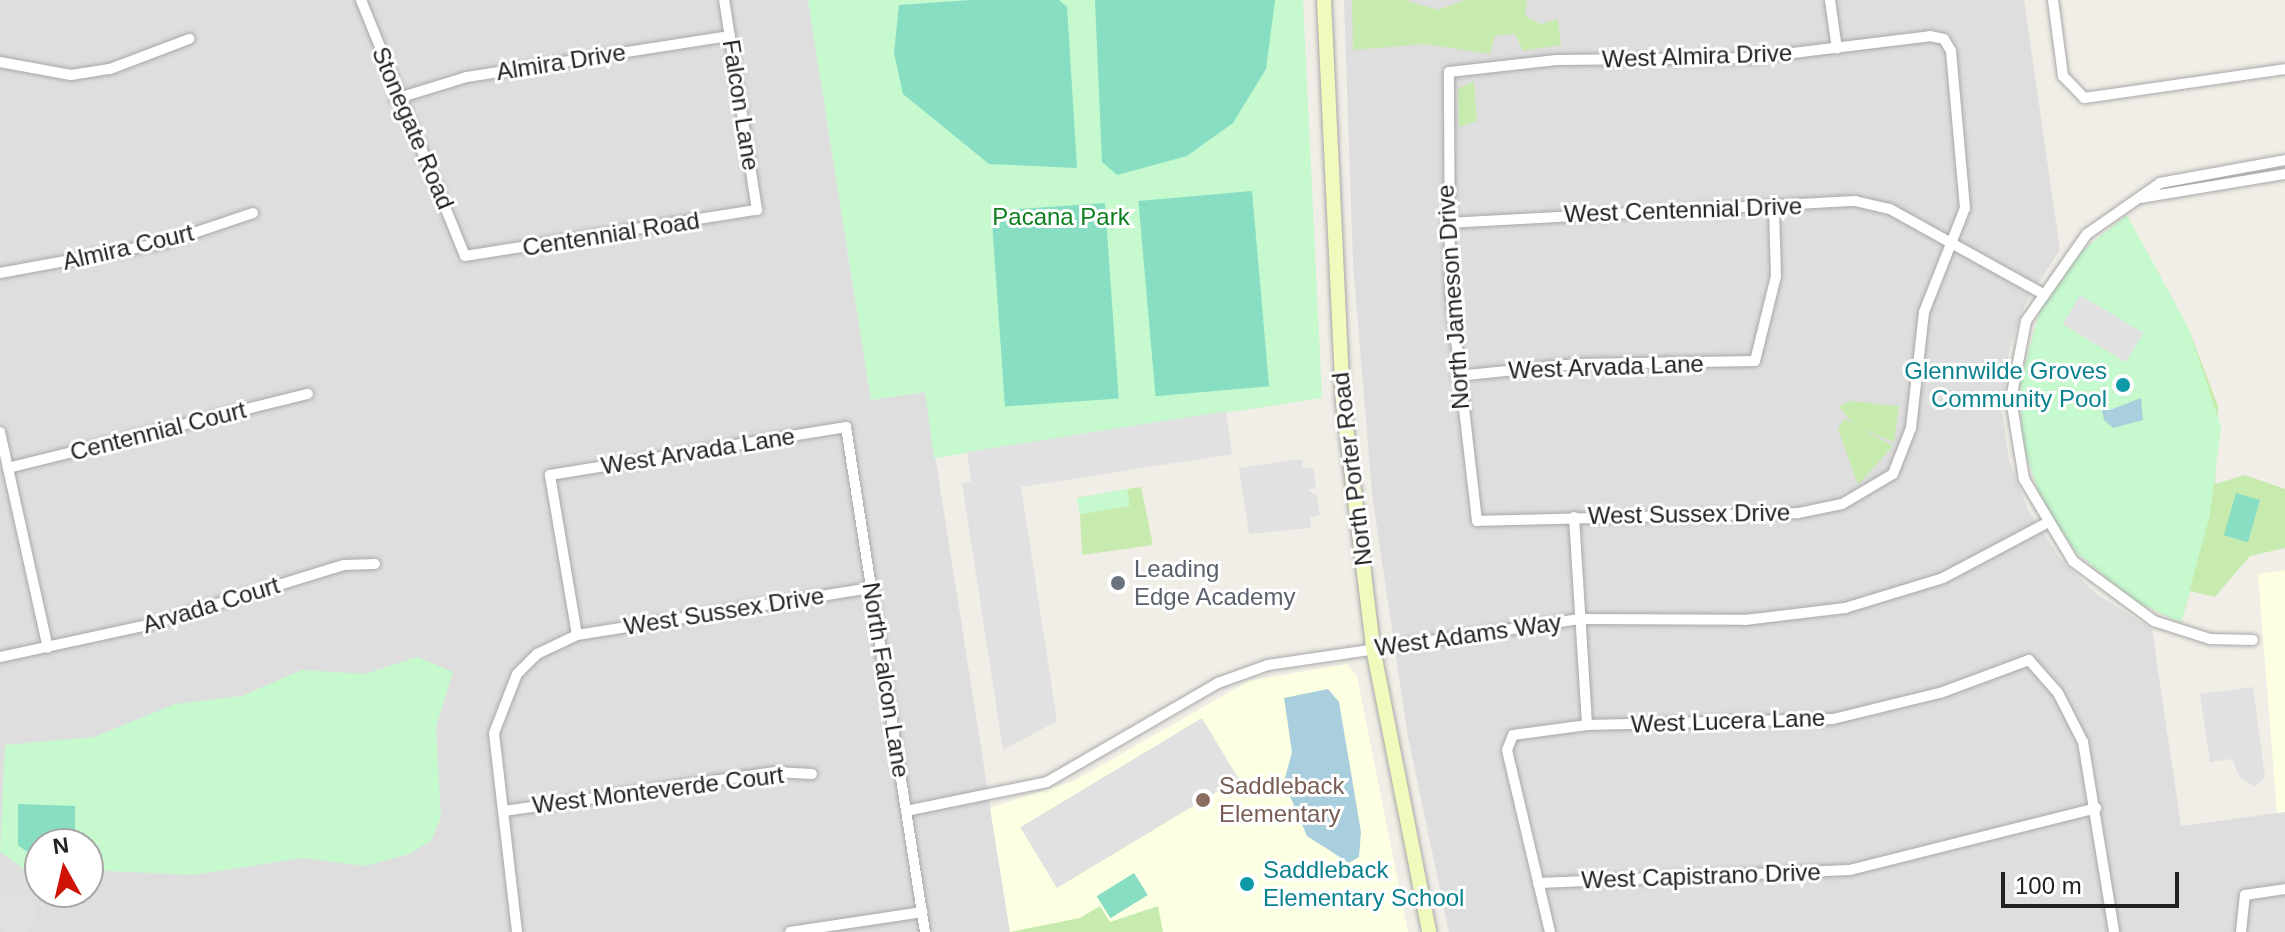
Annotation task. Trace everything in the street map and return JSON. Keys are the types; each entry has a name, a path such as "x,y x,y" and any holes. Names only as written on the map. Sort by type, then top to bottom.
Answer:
{"street":[{"name":"Stonegate Road","path":"361,0 395,99 465,256"},
{"name":"Falcon Lane","path":"724,0 757,210"},
{"name":"North Porter Road","path":"1324,0 1335,315 1373,648 1429,932"},
{"path":"1830,0 1837,49"},
{"path":"2053,0 2063,76 2084,98 2285,69"},
{"name":"Almira Drive","path":"395,99 467,77 730,36"},
{"path":"0,62 71,75 110,69 189,39"},
{"name":"West Almira Drive","path":"1449,72 1837,49 1944,39 1967,189 1952,244"},
{"name":"North Jameson Drive","path":"1449,72 1447,223 1457,376 1477,521"},
{"path":"2253,640 2210,639 2132,609 2090,578 2045,524 2017,456 2011,399 2019,343 2040,292 2087,234 2140,198 2188,175 2285,160"},
{"path":"2140,198 2285,174"},
{"name":"West Centennial Drive","path":"1447,223 1589,211 1774,209 1873,203 2040,292"},
{"name":"West Arvada Lane","path":"1457,376 1576,364 1755,361 1776,276 1774,209"},
{"name":"Centennial Road","path":"465,256 757,210"},
{"name":"Almira Court","path":"0,273 164,243 253,213"},
{"name":"West Sussex Drive","path":"1477,521 1798,513 1842,504 1893,474 1911,428 1924,312 1952,244"},
{"name":"Centennial Court","path":"8,468 308,394"},
{"name":"West Arvada Lane","path":"577,635 550,475 846,427"},
{"name":"North Falcon Lane","path":"846,427 925,932"},
{"path":"0,432 48,648"},
{"path":"1574,517 1587,725"},
{"name":"West Adams Way","path":"906,811 1047,782 1238,674 1373,648 1580,619 1745,620 1845,608 1943,578 2045,524"},
{"name":"Arvada Court","path":"0,657 48,648 344,565 375,564"},
{"name":"West Sussex Drive","path":"517,932 494,733 504,698 537,654 577,635 872,588"},
{"name":"West Lucera Lane","path":"1538,883 1507,750 1513,735 1587,725 1833,719 1940,693 2029,660 2058,693 2083,742 2096,808"},
{"name":"West Monteverde Court","path":"504,811 775,772 812,774"},
{"path":"2096,808 2114,932"},
{"name":"West Capistrano Drive","path":"1538,883 1850,870 2096,808"},
{"path":"1538,883 1550,932"},
{"path":"2241,932 2245,895 2285,889"},
{"path":"790,932 922,912"}],"shaded area":[{"path":"0,0 808,0 871,400 925,392 1010,932 0,932"},
{"path":"1344,0 2024,0 2060,250 2025,304 2009,350 2002,411 2009,460 2027,508 2059,557 2095,593 2152,629 2181,826 2285,812 2285,932 1449,932 1408,737 1372,494 1353,263"},
{"path":"2080,295 2143,333 2126,362 2062,324"},
{"path":"1226,411 1232,454 1021,487 1057,721 1003,750 962,483 971,481 967,452"},
{"path":"1302,459 1303,468 1313,468 1316,487 1308,490 1317,496 1320,515 1310,518 1311,528 1249,534 1239,468"},
{"path":"2285,570 2285,812 2277,813 2258,574"},
{"name":"Saddleback Elementary","path":"1347,664 1357,676 1408,932 1010,932 990,808 1076,780 1249,681"},
{"path":"2253,687 2265,777 2255,787 2239,776 2232,759 2210,762 2200,694"},
{"path":"1202,718 1239,779 1057,888 1020,827"},
{"path":"8,896 24,896 24,908 34,908 34,922 24,932 8,932 -2,922 -2,906"}],"green space":[{"name":"Pacana Park","path":"808,0 1303,0 1322,398 934,458 925,392 871,400"},
{"path":"971,0 1059,0 1067,7 1077,168 989,164 903,94 894,53 899,5"},
{"path":"1095,0 1275,0 1266,69 1233,123 1187,156 1117,175 1102,162"},
{"path":"1352,0 1405,0 1438,10 1465,0 1527,0 1525,16 1541,24 1558,19 1561,45 1523,51 1515,34 1495,36 1490,54 1425,44 1353,50"},
{"path":"1474,81 1477,121 1459,127 1458,89"},
{"path":"1252,191 1269,386 1156,396 1138,201"},
{"path":"1105,203 1119,399 1005,406 991,211"},
{"path":"2127,215 2188,327 2221,427 2210,514 2181,623 2130,599 2076,552 2043,504 2022,443 2020,382 2040,310 2079,253"},
{"path":"2188,327 2218,406 2215,484 2245,475 2285,489 2285,548 2250,556 2215,597 2190,591 2183,617"},
{"path":"1850,401 1899,406 1894,442 1855,426 1839,407"},
{"path":"1844,419 1893,446 1858,485 1838,429"},
{"path":"1141,487 1153,545 1082,555 1080,514 1129,506 1127,489"},
{"path":"1127,489 1130,506 1080,515 1077,498"},
{"path":"2236,493 2260,500 2248,542 2224,535"},
{"path":"417,657 453,672 436,727 441,817 431,841 409,854 366,866 302,858 193,875 104,871 104,828 24,828 24,869 0,852 5,745 94,737 175,704 242,696 302,670 365,674"},
{"path":"18,804 75,806 75,828 24,828 24,850 18,845"},
{"path":"1134,873 1148,895 1110,918 1097,896"},
{"path":"1100,906 1110,922 1158,906 1163,932 1010,932 1080,918"}],"water":[{"path":"2141,398 2143,420 2113,428 2104,420 2101,405 2110,410"},
{"path":"1328,689 1339,702 1361,832 1359,857 1349,863 1307,836 1284,782 1292,752 1284,698"}],"place":[{"name":"Glennwilde Groves Community Pool","path":"2123,385"},
{"name":"Leading Edge Academy","path":"1118,583"},
{"name":"Saddleback Elementary","path":"1203,800"},
{"name":"Saddleback Elementary School","path":"1247,884"}]}
